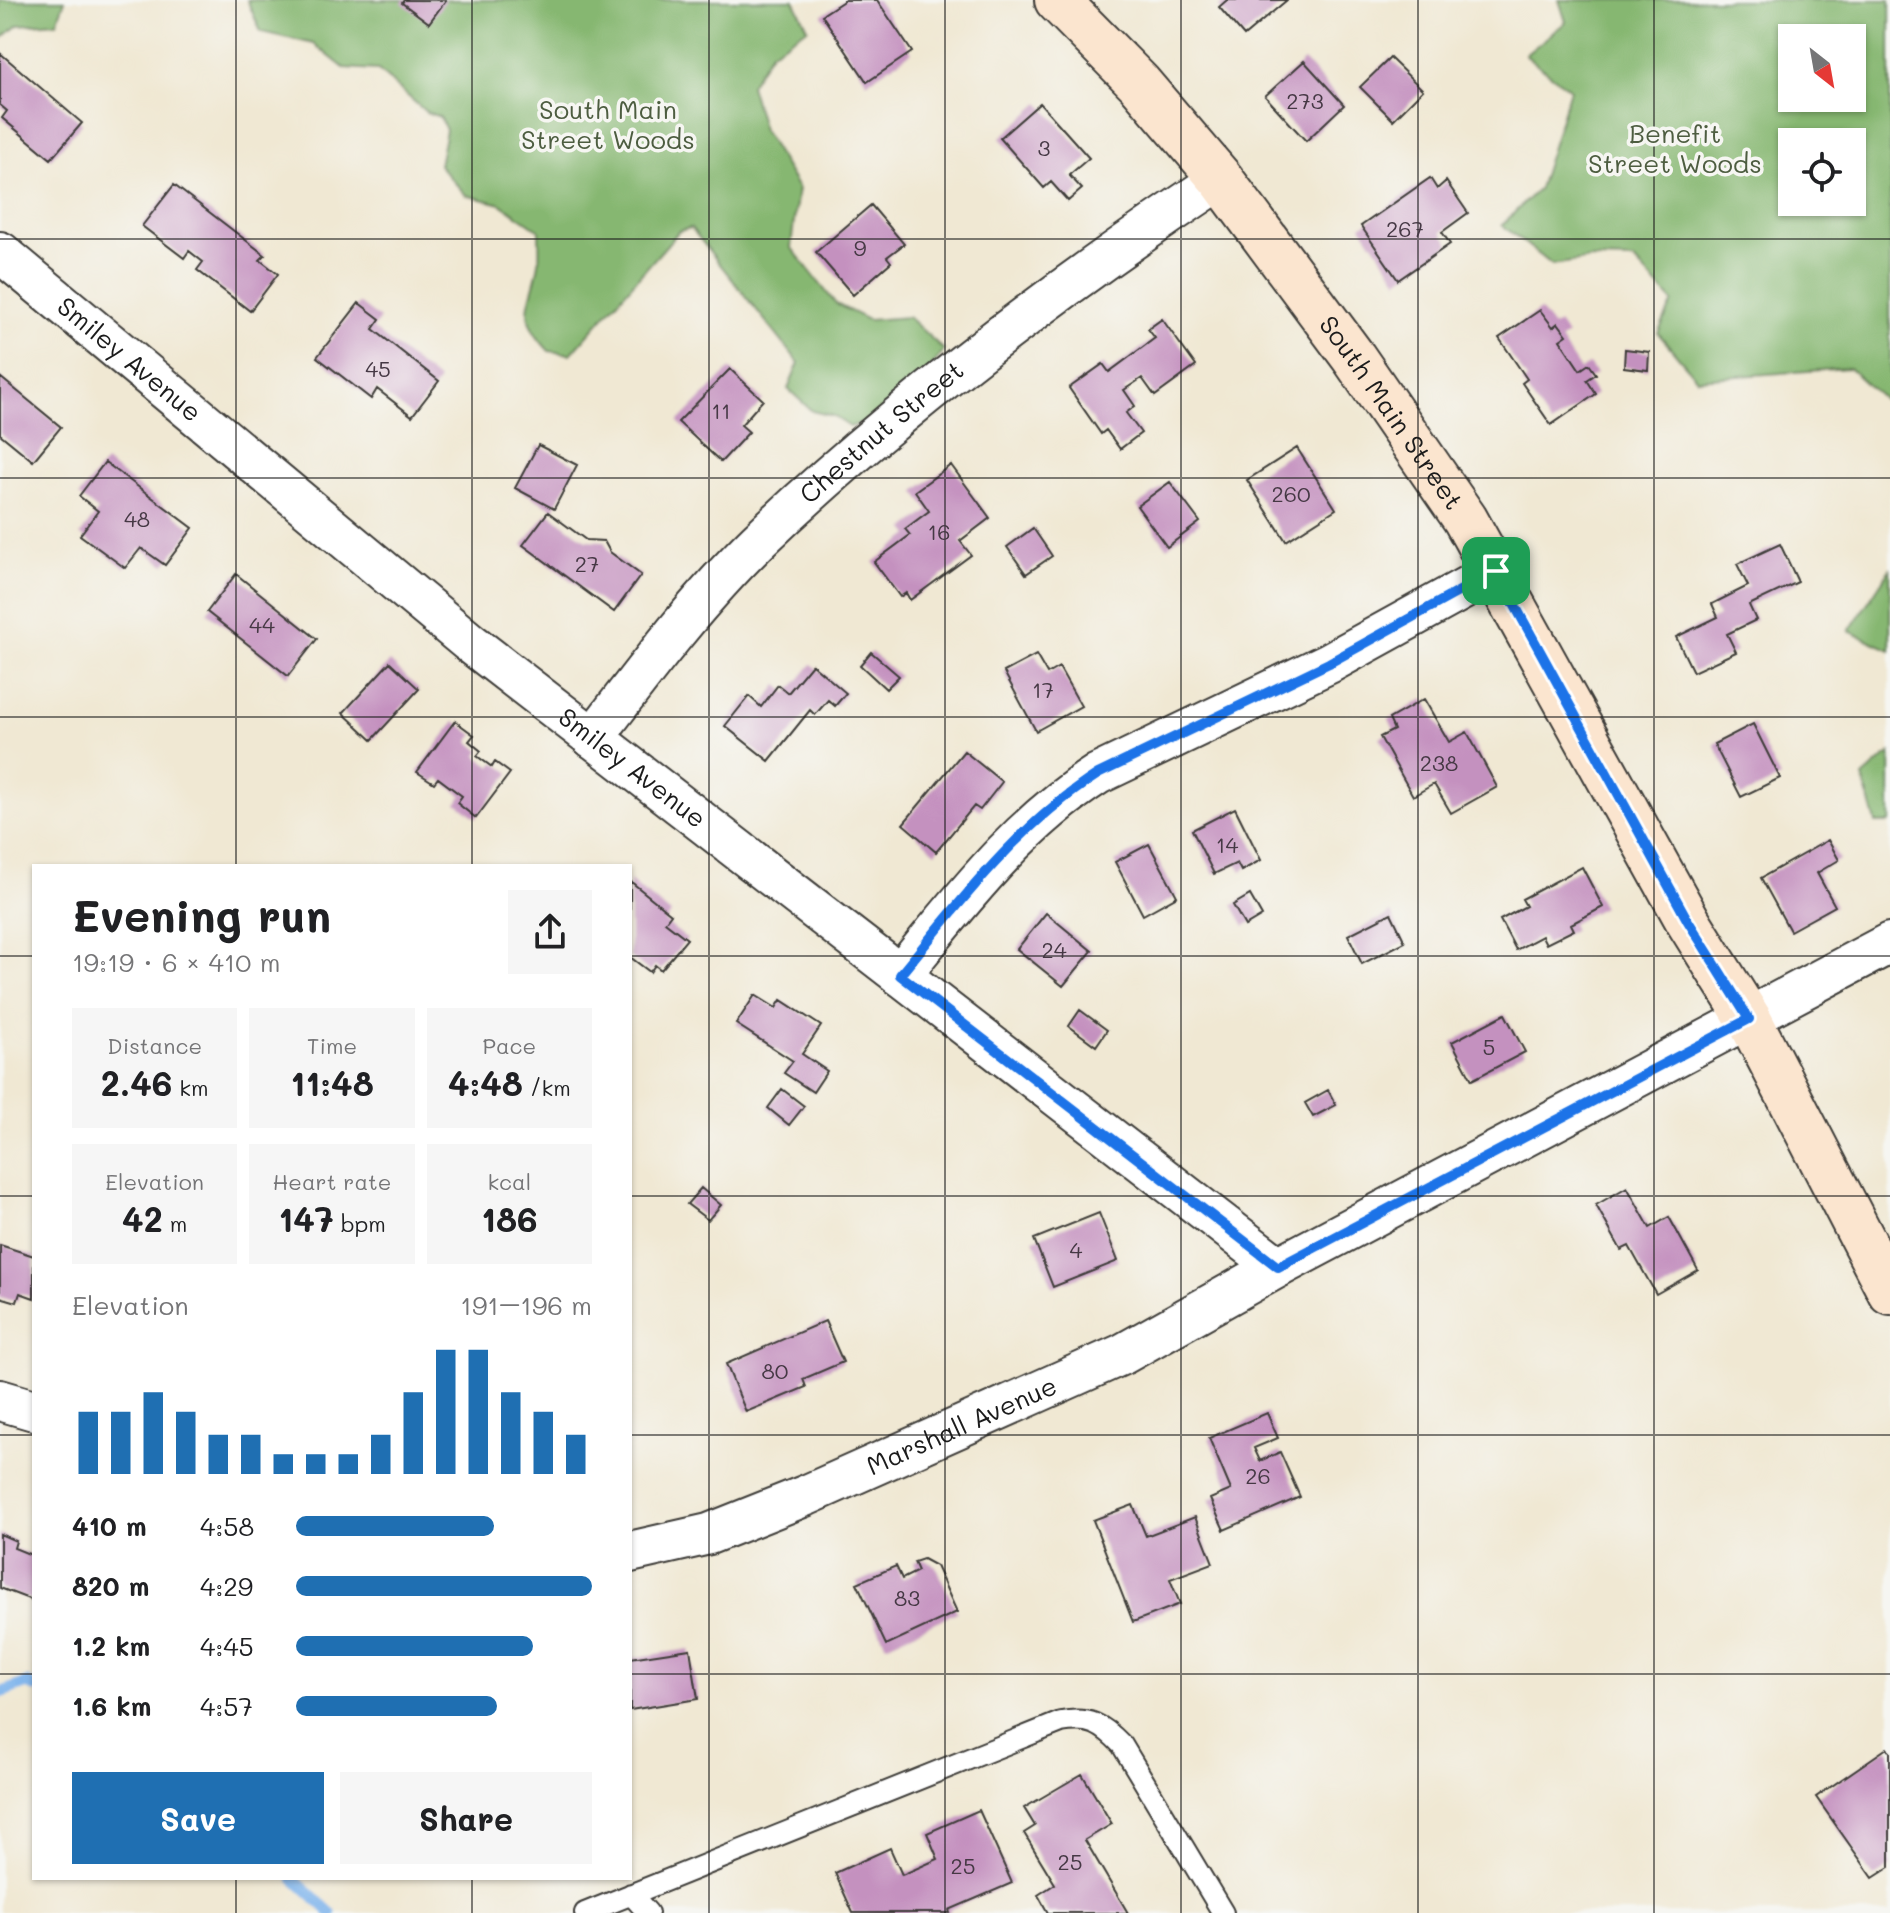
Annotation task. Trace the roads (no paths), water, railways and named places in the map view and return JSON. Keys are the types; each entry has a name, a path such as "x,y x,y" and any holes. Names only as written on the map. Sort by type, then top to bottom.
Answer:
{"main road":[{"name":"South Main Street","path":"1057,0 1139,83 1221,179 1416,447 1496,571 1688,921 1749,1019 1890,1292"}],"street":[{"name":"Chestnut Street","path":"593,738 677,629 756,544 850,458 1099,261 1221,179"},
{"name":"Smiley Avenue","path":"0,252 469,642 1278,1267"},
{"path":"900,975 986,870 1065,795 1098,774 1329,663 1496,571"},
{"name":"Marshall Avenue","path":"632,1552 709,1534 807,1495 1123,1354 1278,1267 1890,943"},
{"path":"0,1400 32,1409"}],"lane":[{"path":"585,1913 1061,1722 1083,1719 1103,1725 1122,1745 1223,1913"},
{"path":"631,1894 648,1913"}],"waterway":[{"path":"0,1693 27,1683 32,1686"},
{"path":"295,1880 331,1913"}],"park label":[{"name":"South Main Street Woods","path":"608,125"},
{"name":"Benefit Street Woods","path":"1675,149"}]}
